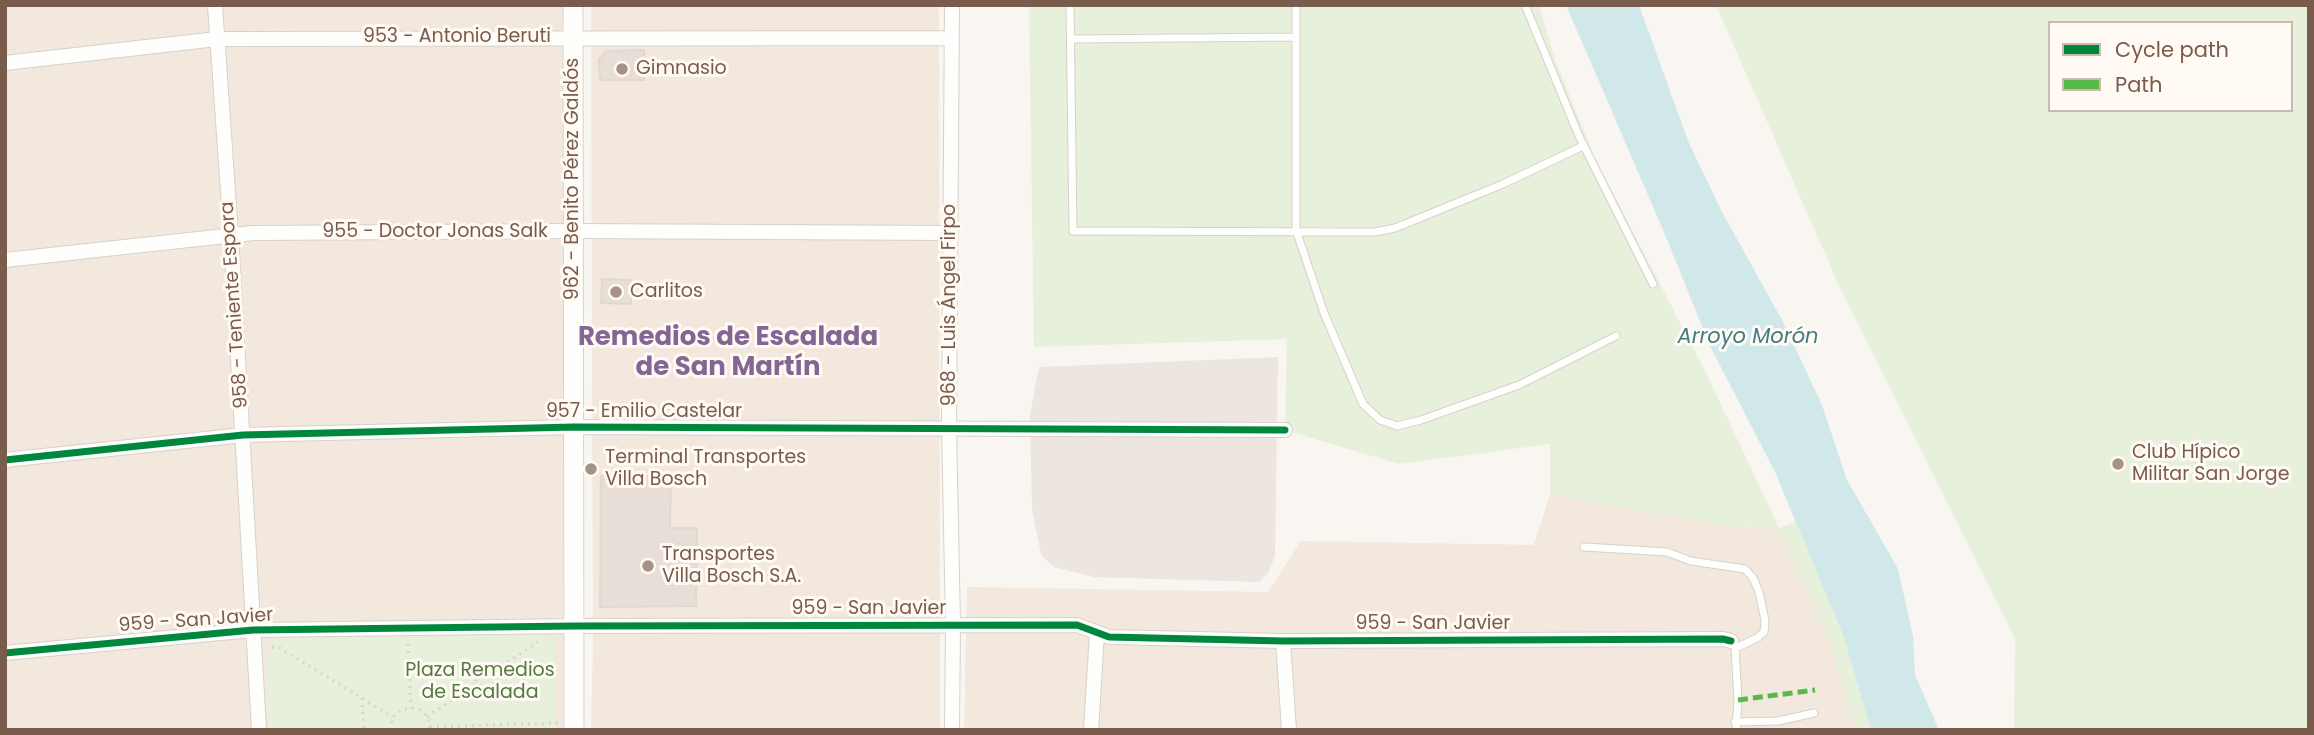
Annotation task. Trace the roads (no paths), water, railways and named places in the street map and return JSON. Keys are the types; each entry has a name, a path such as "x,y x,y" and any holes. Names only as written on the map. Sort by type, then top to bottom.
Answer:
{"main road":[{"name":"962 - Benito Pérez Galdós","path":"573,5 574,427 569,626 574,726"}],"street":[{"name":"958 - Teniente Espora","path":"215,5 260,730"},
{"name":"968 - Luis Ángel Firpo","path":"952,5 952,730"},
{"name":"953 - Antonio Beruti","path":"5,63 217,39 952,38"},
{"name":"955 - Doctor Jonas Salk","path":"5,260 231,235 572,230 950,233"},
{"name":"957 - Emilio Castelar","path":"5,460 243,435 574,427 1284,430"},
{"name":"959 - San Javier","path":"5,653 253,630 953,624 1077,625 1109,637 1283,641 1723,639 1733,645"},
{"path":"1091,730 1097,633"},
{"path":"1283,641 1289,730"}],"lane":[{"path":"1070,5 1073,231 1376,232 1395,228 1503,184 1583,146"},
{"path":"1296,5 1296,230 1324,313 1363,404 1380,420 1397,426 1409,423 1519,385 1616,336"},
{"path":"1525,5 1583,146 1653,284"},
{"path":"1071,39 1296,37"},
{"path":"1584,547 1667,552 1691,561 1745,569 1753,578 1759,592 1765,620 1764,632 1757,638 1733,645 1738,700 1736,726 1814,713"}],"water":[{"name":"Arroyo Morón","path":"1566,5 1639,5 1688,141 1722,212 1783,322 1822,405 1847,480 1898,569 1913,636 1915,675 1939,730 1871,730 1843,635 1775,472 1709,344"}],"place":[{"name":"Gimnasio","path":"622,69"},
{"name":"Carlitos","path":"616,292"},
{"name":"Club Hípico Militar San Jorge","path":"2118,464"},
{"name":"Terminal Transportes Villa Bosch","path":"591,469"},
{"name":"Transportes Villa Bosch S.A.","path":"648,566"}],"district":[{"name":"Remedios de Escalada de San Martín","path":"728,353"}],"park label":[{"name":"Plaza Remedios de Escalada","path":"480,682"}]}
